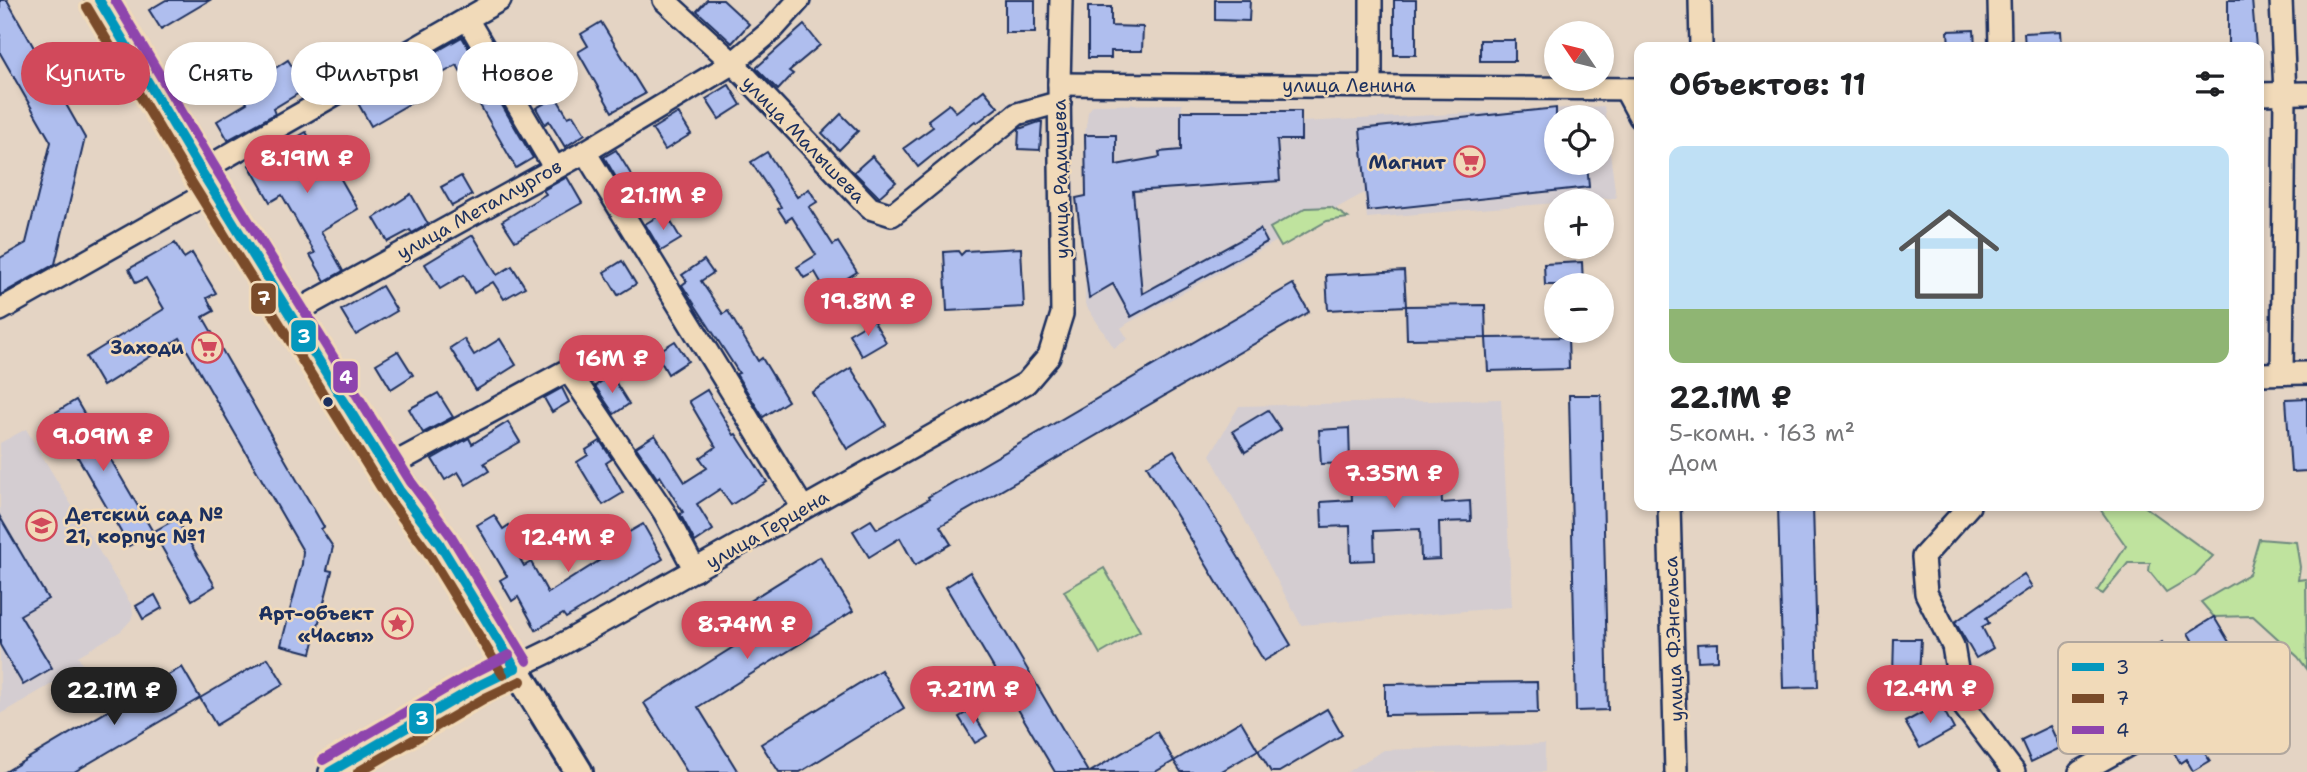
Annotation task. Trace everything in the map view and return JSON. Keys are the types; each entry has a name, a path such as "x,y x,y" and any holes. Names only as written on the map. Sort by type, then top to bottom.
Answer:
{"street":[{"path":"0,310 500,0"},
{"name":"улица Малышева","path":"664,0 733,64 870,208 892,215 1017,114 1059,93"},
{"name":"улица Металлургов","path":"290,315 584,152 733,64 772,30 799,0"},
{"name":"улица Радищева","path":"1049,356 1062,314 1059,93 1061,0"},
{"path":"1371,0 1371,85"},
{"path":"1700,0 1701,42"},
{"path":"1999,0 2000,42"},
{"path":"2281,0 2285,94 2282,373"},
{"path":"102,1 207,181 386,468 439,543 579,772"},
{"path":"467,19 554,167"},
{"name":"улица Ленина","path":"1059,93 1371,85 1632,89"},
{"path":"2264,94 2307,93"},
{"path":"584,152 803,508"},
{"name":"улица Герцена","path":"330,772 478,686 552,650 1026,383 1049,356"},
{"path":"386,468 568,370 664,512 695,570"},
{"path":"2264,374 2307,373"},
{"name":"улица Ф.Энгельса","path":"1669,511 1676,772"},
{"path":"1964,511 1923,557 1926,593 1953,646 1963,705 2014,772"},
{"path":"2080,772 2112,754"}],"shaded area":[{"path":"1182,104 1182,111 1301,111 1302,122 1544,109 1544,175 1613,175 1616,198 1614,189 1544,189 1544,204 1367,218 1364,193 1128,323 1121,328 1128,339 1114,348 1085,304 1085,135 1088,112 1093,105"},
{"path":"1501,399 1512,607 1301,625 1210,455 1239,406"},
{"name":"Детский сад № 21, корпус №1","path":"26,429 132,606 133,613 131,620 121,631 78,656 83,666 0,714 0,443"},
{"path":"1545,744 1545,772 1347,772 1384,750"}],"green space":[{"path":"1331,207 1348,218 1327,221 1281,247 1270,228 1306,208"},
{"path":"2102,511 2151,511 2213,556 2195,575 2166,592 2149,571 2150,563 2128,563 2103,594 2097,591 2126,546"},
{"path":"2259,539 2296,542 2300,567 2298,580 2306,579 2307,669 2290,650 2290,642 2282,642 2253,616 2214,617 2201,602 2249,574"},
{"path":"1104,568 1140,631 1100,654 1064,591"}],"building":[{"path":"0,0 7,0 31,42 21,42 21,90 0,53"},
{"path":"166,0 210,0 161,29 149,10"},
{"path":"707,0 723,0 749,24 732,43 697,11"},
{"path":"1005,0 1035,0 1035,33 1005,33"},
{"path":"1215,0 1250,0 1249,21 1215,20"},
{"path":"1394,0 1416,0 1416,55 1394,55"},
{"path":"2228,0 2252,0 2256,42 2228,42"},
{"path":"1088,7 1111,7 1111,26 1143,27 1142,51 1111,51 1111,58 1088,58"},
{"path":"601,22 645,94 612,112 578,52 588,46 581,34"},
{"path":"804,25 820,45 789,71 793,74 778,90 756,68"},
{"path":"1974,30 1975,42 1949,42 1948,31"},
{"path":"2061,31 2062,42 2025,42 2024,33"},
{"path":"462,37 465,42 457,42 457,65 443,73 443,48"},
{"path":"1480,40 1515,40 1515,61 1480,61"},
{"path":"288,60 291,65 291,98 273,109 275,114 228,140 217,121 244,105 277,105 277,67"},
{"path":"729,85 741,105 719,119 706,99"},
{"path":"984,90 998,107 977,123 975,121 918,167 904,148 933,127 928,120 949,104 956,112"},
{"path":"30,105 66,105 85,138 55,264 0,295 0,258 26,243 51,142"},
{"path":"359,105 407,105 371,126"},
{"path":"480,105 502,105 533,158 516,168"},
{"path":"541,105 561,105 568,117 573,115 585,134 565,147 549,121 545,124 536,108"},
{"path":"1544,109 1544,175 1588,175 1589,187 1544,189 1544,192 1368,211 1360,129"},
{"path":"1181,111 1301,111 1301,140 1277,140 1280,181 1133,191 1142,294 1260,229 1267,242 1131,317 1113,284 1089,298 1076,198 1086,196 1085,135 1116,135 1116,165 1160,157 1159,152 1181,150"},
{"path":"678,113 691,134 665,150 652,129"},
{"path":"841,114 858,131 839,150 822,133"},
{"path":"1042,122 1040,150 1018,149 1019,129"},
{"path":"306,132 328,170 334,167 358,209 321,231 343,271 325,281 310,255 315,253 282,195 270,202 249,165"},
{"path":"616,150 637,184 624,191 604,157"},
{"path":"767,152 797,197 809,189 817,202 809,207 833,245 838,242 857,272 826,291 815,272 804,278 797,267 816,255 792,217 786,221 778,209 781,207 751,162"},
{"path":"872,156 896,182 879,197 854,172"},
{"path":"461,176 472,195 452,206 441,187"},
{"path":"567,177 582,203 515,241 502,221 546,194 543,190"},
{"path":"411,194 428,224 388,242 374,218"},
{"path":"665,212 681,239 661,251 645,224"},
{"path":"473,235 497,275 512,266 525,287 504,299 493,282 474,293 464,275 440,289 425,264"},
{"path":"175,243 184,258 192,253 216,293 207,298 214,311 203,317 333,547 327,570 332,571 311,653 281,645 303,551 180,338 103,386 86,357 164,309 146,278 136,283 129,269"},
{"path":"1021,248 1024,307 947,311 944,252 958,251 961,255 965,251"},
{"path":"704,260 713,273 701,281 723,314 728,311 758,361 762,358 788,401 763,417 736,374 739,373 682,285 687,281 682,275"},
{"path":"622,261 636,284 618,295 604,272"},
{"path":"1582,262 1582,273 1544,273 1544,264"},
{"path":"1404,271 1406,306 1328,310 1326,275"},
{"path":"1293,284 1309,312 940,526 951,544 915,565 900,538 869,557 853,531 871,520 877,529"},
{"path":"382,286 397,311 356,335 341,310"},
{"path":"1485,305 1486,338 1407,339 1406,306"},
{"path":"873,320 886,342 862,356 849,334"},
{"path":"1544,337 1544,343 1568,343 1569,369 1488,371 1486,338"},
{"path":"464,339 474,355 500,339 516,365 476,390 450,348"},
{"path":"675,341 688,361 668,374 656,353"},
{"path":"398,351 413,375 391,389 376,364"},
{"path":"851,368 886,425 847,449 812,392"},
{"path":"611,375 629,404 614,414 595,386"},
{"path":"562,388 569,402 552,412 544,398"},
{"path":"707,390 767,482 731,505 720,489 697,504 713,530 695,542 680,514 683,512 660,476 657,478 636,447 655,435 685,482 707,468 700,458 716,447 689,401"},
{"path":"438,393 453,417 423,433 409,409"},
{"path":"1569,395 1601,395 1608,710 1576,711"},
{"path":"2307,398 2307,471 2291,472 2286,399"},
{"path":"76,400 153,532 129,546 53,414"},
{"path":"1268,410 1281,430 1245,452 1233,431"},
{"path":"508,422 520,442 484,463 489,471 466,485 458,472 445,480 432,459 469,438 472,444"},
{"path":"1349,428 1350,463 1321,464 1319,430"},
{"path":"600,441 612,459 606,463 623,493 603,505 577,462 588,455 586,450"},
{"path":"1174,450 1291,645 1264,661 1147,466"},
{"path":"1375,462 1376,481 1422,479 1421,464 1440,463 1442,503 1470,501 1471,521 1439,522 1440,559 1421,560 1420,529 1374,531 1375,560 1351,561 1350,526 1322,527 1321,502 1352,500 1350,463"},
{"path":"1778,511 1813,511 1818,687 1783,688"},
{"path":"494,515 503,529 509,525 516,537 510,541 524,566 531,562 548,593 624,545 619,538 643,524 663,559 566,618 563,614 536,630 518,597 512,601 500,580 507,576 477,525"},
{"path":"0,517 48,599 20,615 52,668 23,685 0,645"},
{"path":"176,519 215,586 192,600 153,532"},
{"path":"820,557 853,611 698,707 738,772 687,772 644,703 754,634 738,608"},
{"path":"970,572 1088,772 1055,772 946,587"},
{"path":"2024,574 2032,587 1986,618 1989,623 1982,627 1993,648 1976,658 1955,622"},
{"path":"155,595 162,608 143,619 136,606"},
{"path":"2214,617 2229,642 2193,642 2188,633"},
{"path":"1894,639 1921,639 1919,676 1893,675"},
{"path":"1718,643 1718,660 1698,661 1697,644"},
{"path":"268,658 284,684 216,725 200,698"},
{"path":"182,667 200,698 74,772 5,772"},
{"path":"881,670 904,708 800,772 779,772 761,744"},
{"path":"1537,682 1538,713 1385,715 1385,684"},
{"path":"1940,703 1954,729 1920,748 1905,722"},
{"path":"1327,709 1342,735 1279,772 1271,772 1258,750"},
{"path":"971,710 987,736 975,743 959,717"},
{"path":"1241,721 1258,750 1220,772 1181,772 1174,761"},
{"path":"2050,726 2058,749 2031,762 2021,740"},
{"path":"1157,732 1174,761 1155,772 1090,772"},
{"path":"2175,754 2205,754 2210,761 2193,771 2186,759 2180,763"}],"transit line":[{"name":"3","path":"99,0 201,171 399,490 439,543 515,668"},
{"name":"4","path":"115,0 213,164 411,482 451,536 527,661"},
{"name":"7","path":"87,7 189,178 387,497 427,551 503,675"},
{"name":"4","path":"323,760 471,674 509,655"},
{"name":"3","path":"330,772 478,686 515,668"},
{"name":"7","path":"358,772 485,698 521,681"}],"place":[{"name":"Магнит","path":"1469,162"},
{"name":"Заходи","path":"207,347"},
{"name":"Детский сад № 21, корпус №1","path":"42,525"},
{"name":"Арт-объект «Часы»","path":"397,624"}]}
